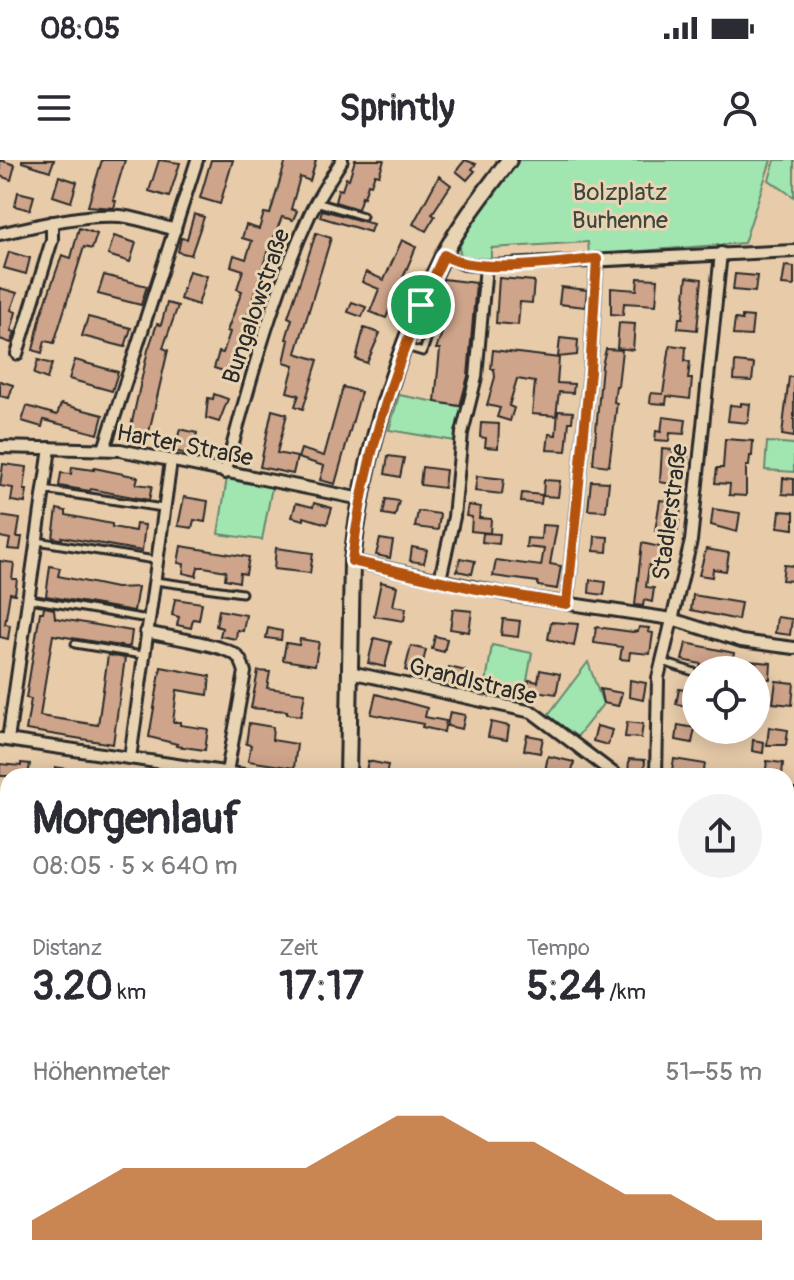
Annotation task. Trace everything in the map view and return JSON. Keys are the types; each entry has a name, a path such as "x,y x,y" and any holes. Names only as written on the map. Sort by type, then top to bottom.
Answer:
{"street":[{"path":"104,449 197,160"},
{"name":"Bungalowstraße","path":"225,473 265,335 316,202 342,160"},
{"path":"348,768 352,561 361,499 384,410 405,346 444,255 509,160"},
{"path":"0,234 52,222 122,216 175,230"},
{"path":"17,354 52,240 52,222"},
{"path":"444,255 454,262 486,266 794,251"},
{"name":"Stadlerstraße","path":"656,768 658,678 691,541 721,253"},
{"path":"567,604 590,372 597,259"},
{"path":"440,579 454,517 462,433 476,377 486,266"},
{"name":"Harter Straße","path":"0,447 104,449 361,499"},
{"path":"50,448 29,599 4,740 199,768"},
{"path":"130,758 171,461"},
{"path":"352,561 477,589 672,619 741,641 794,648"},
{"path":"146,632 224,651 236,655 243,663 245,672 228,768"},
{"name":"Grandlstraße","path":"350,672 532,712 606,768"}],"lane":[{"path":"316,202 363,216"},
{"path":"405,346 423,352 439,302"},
{"path":"44,490 164,508"},
{"path":"37,541 156,560"},
{"path":"154,580 242,593"},
{"path":"29,599 148,619"},
{"path":"75,644 143,655"},
{"path":"662,662 682,668"}],"green space":[{"name":"Bolzplatz Burhenne","path":"519,160 771,160 744,243 589,255 588,242 491,248 491,261 461,256 459,248 468,227"},
{"path":"775,160 794,160 794,197 769,180"},
{"path":"399,395 463,407 455,441 389,430"},
{"path":"767,442 794,444 794,472 765,470"},
{"path":"227,478 272,487 262,540 218,534"},
{"path":"492,645 532,653 523,703 484,695"},
{"path":"588,662 603,704 576,738 548,715"}],"building":[{"path":"0,160 15,165 11,180 0,176"},
{"path":"22,160 54,160 50,171"},
{"path":"102,160 125,160 113,200 116,201 114,208 88,206"},
{"path":"159,160 180,163 169,197 149,191"},
{"path":"211,160 233,160 220,204 200,198"},
{"path":"286,160 316,160 310,181 300,177 291,209 297,211 293,220 282,217 263,265 230,373 214,368 219,352 223,353 230,332 227,331 242,291 237,289 243,270 231,266 234,255 246,259 252,241 242,238 246,225 259,229 264,213 270,214"},
{"path":"355,160 384,160 379,175 375,174 371,185 368,184 358,209 335,202 338,189 342,190 346,178 349,179"},
{"path":"465,160 476,164 472,169 475,171 467,180 456,171"},
{"path":"59,176 77,182 71,202 53,196"},
{"path":"439,176 451,185 432,214 435,216 426,231 413,224"},
{"path":"18,192 34,196 30,210 15,206"},
{"path":"322,210 373,224 370,232 320,217"},
{"path":"194,214 204,217 191,255 178,252 181,238 187,239"},
{"path":"79,228 97,234 92,249 84,247 54,343 45,341 42,353 33,350 41,315 62,255 71,258"},
{"path":"316,233 331,238 296,353 318,360 303,409 295,406 299,395 287,392 294,365 284,362 292,319 288,317"},
{"path":"114,236 136,243 130,262 108,255"},
{"path":"402,240 416,247 386,318 370,312 379,289 362,282 366,272 384,280"},
{"path":"9,252 30,258 26,274 4,268"},
{"path":"785,266 794,267 794,286 782,285"},
{"path":"189,271 207,276 198,305 180,299"},
{"path":"735,274 757,276 755,292 733,290"},
{"path":"104,275 147,286 141,305 98,294"},
{"path":"687,277 702,279 697,330 678,328 679,318 683,318"},
{"path":"499,278 534,281 532,303 520,302 518,325 496,323"},
{"path":"638,278 658,279 656,305 624,303 623,315 611,314 611,288 637,290"},
{"path":"443,279 476,283 468,376 460,406 435,402 440,349 436,349 442,333 446,299 437,296"},
{"path":"561,287 587,290 585,307 559,304"},
{"path":"0,288 17,293 11,310 16,312 11,343 0,339"},
{"path":"352,302 366,307 362,317 348,312"},
{"path":"167,303 178,306 163,348 168,350 146,445 128,440 148,350 157,324 161,325"},
{"path":"742,316 753,317 751,336 733,335 735,319 742,320"},
{"path":"88,317 131,328 125,347 82,336"},
{"path":"619,323 635,324 633,350 617,348"},
{"path":"364,328 380,333 367,363 356,359"},
{"path":"560,338 578,340 577,355 558,357"},
{"path":"670,345 686,347 685,361 690,362 688,379 692,379 690,399 667,396 666,404 650,403 651,393 663,394"},
{"path":"606,349 622,350 609,466 593,464"},
{"path":"493,350 559,358 557,383 574,384 573,393 559,392 556,416 532,414 535,382 517,379 509,406 514,408 510,421 497,417 500,408 487,405 495,377 494,369 491,369"},
{"path":"38,360 52,364 47,379 34,374"},
{"path":"75,360 118,372 112,391 69,379"},
{"path":"735,362 754,364 752,381 734,380"},
{"path":"789,377 794,377 794,437 782,435"},
{"path":"0,381 13,385 9,398 0,396"},
{"path":"343,387 361,392 335,484 320,480 324,466 298,458 301,449 324,456"},
{"path":"214,394 228,399 219,422 206,418 208,398 213,399"},
{"path":"741,403 750,404 748,423 728,421 730,405 741,406"},
{"path":"61,404 103,415 98,434 44,420 42,427 22,421 27,406 57,415"},
{"path":"272,410 287,414 277,453 297,457 293,474 260,467"},
{"path":"558,411 573,412 566,451 547,450 549,434 556,435"},
{"path":"663,417 686,420 684,434 670,433 669,441 655,440 656,431 661,432"},
{"path":"481,423 499,424 498,448 485,447 486,438 480,437"},
{"path":"180,429 197,433 193,448 189,447 187,454 174,451"},
{"path":"725,439 753,441 752,456 749,466 746,466 746,496 729,495 730,484 715,483 717,468 723,468"},
{"path":"662,449 673,450 673,455 688,456 686,474 678,474 676,485 660,482"},
{"path":"388,456 404,458 400,477 385,474"},
{"path":"3,464 27,467 25,503 11,501 13,488 0,486"},
{"path":"72,467 138,477 136,484 152,486 149,500 59,486 61,473 71,474"},
{"path":"422,467 446,470 444,488 420,485"},
{"path":"477,476 504,479 502,494 475,491"},
{"path":"783,478 794,479 794,495 782,494"},
{"path":"544,480 560,481 558,497 543,496"},
{"path":"591,481 609,482 606,511 588,510"},
{"path":"522,493 542,495 541,504 521,502"},
{"path":"184,497 208,501 205,522 194,520 192,528 178,526"},
{"path":"386,499 399,501 395,516 383,514"},
{"path":"660,500 682,503 677,534 655,531"},
{"path":"296,503 313,507 314,503 332,508 327,524 292,517"},
{"path":"468,505 481,507 479,518 491,519 490,533 471,531 472,517 466,516"},
{"path":"57,509 66,511 66,515 112,524 112,527 135,531 136,524 145,525 142,551 53,538"},
{"path":"713,509 740,513 737,532 711,525"},
{"path":"418,511 440,514 438,530 415,527"},
{"path":"780,511 794,512 794,529 778,527"},
{"path":"0,516 20,519 17,537 22,537 20,550 8,549 10,539 0,537"},
{"path":"542,525 557,526 550,564 561,566 557,589 538,586 538,582 493,576 496,560 541,566 544,549 526,547 527,538 541,539"},
{"path":"483,533 500,534 499,544 482,542"},
{"path":"595,536 608,537 607,552 594,551"},
{"path":"380,539 393,541 390,558 376,555"},
{"path":"642,543 669,549 665,569 649,565 646,587 654,588 652,602 644,600 643,606 635,605"},
{"path":"181,546 249,557 246,574 240,573 239,582 225,579 226,571 204,567 198,567 196,576 183,573 184,564 178,563"},
{"path":"412,547 427,550 424,563 410,561"},
{"path":"276,548 313,553 310,573 274,569"},
{"path":"706,549 729,553 726,571 713,569 712,577 699,575"},
{"path":"460,558 475,561 472,574 457,571"},
{"path":"0,561 14,563 12,579 17,579 15,594 10,593 5,624 10,625 8,639 0,637"},
{"path":"784,565 794,566 794,581 782,580"},
{"path":"50,566 60,568 58,576 116,588 138,587 134,611 46,596"},
{"path":"590,580 606,582 604,595 589,593"},
{"path":"381,582 397,586 393,606 406,608 404,621 374,616"},
{"path":"693,595 741,603 738,620 691,610"},
{"path":"175,599 202,603 199,620 193,619 191,628 177,625 179,617 172,615"},
{"path":"44,607 54,609 55,618 132,631 130,646 127,647 53,635 46,676 40,716 98,725 108,655 125,658 113,744 26,730 31,699 26,698 40,612"},
{"path":"453,609 472,611 469,632 450,629"},
{"path":"219,610 246,615 243,631 237,630 236,639 220,636 222,628 216,626"},
{"path":"777,617 792,619 790,635 775,633"},
{"path":"503,619 520,621 518,637 501,635"},
{"path":"551,622 578,624 574,646 548,639"},
{"path":"596,627 633,632 638,631 639,627 649,628 648,632 653,633 650,654 630,652 629,660 620,659 622,647 594,643"},
{"path":"268,628 282,631 281,640 266,638"},
{"path":"435,636 447,639 444,652 432,649"},
{"path":"374,638 391,642 385,667 368,663"},
{"path":"300,639 319,642 315,665 283,660 286,643 299,645"},
{"path":"686,643 734,653 733,656 683,656"},
{"path":"411,646 426,650 421,670 417,669 416,673 405,670"},
{"path":"161,667 210,676 208,695 177,690 173,722 208,729 205,750 176,746 149,737"},
{"path":"449,667 466,671 462,686 445,682"},
{"path":"540,670 560,674 556,694 527,690 529,680 538,682"},
{"path":"258,671 270,672 267,688 305,693 301,716 287,714 287,711 251,708"},
{"path":"630,680 646,683 643,700 629,697"},
{"path":"776,681 794,683 792,705 773,703"},
{"path":"600,689 622,693 618,706 603,703"},
{"path":"679,689 682,690 682,705 676,704"},
{"path":"376,694 427,708 425,717 446,721 444,732 422,727 423,724 371,714"},
{"path":"450,712 465,715 462,729 447,726"},
{"path":"491,722 509,726 507,740 488,737"},
{"path":"627,722 643,724 641,738 625,737"},
{"path":"249,723 273,727 272,740 297,744 294,768 248,761 251,745 246,744"},
{"path":"678,725 682,726 682,741 676,740"},
{"path":"597,726 612,730 608,745 593,741"},
{"path":"770,727 788,730 786,745 767,745 770,744"},
{"path":"527,735 543,738 540,753 524,750"},
{"path":"753,744 764,744 763,753 752,751"},
{"path":"548,756 574,762 573,768 546,768"},
{"path":"629,759 645,760 644,768 628,768"},
{"path":"674,759 705,764 704,768 672,768"},
{"path":"368,761 388,765 387,768 367,768"},
{"path":"767,761 783,763 783,768 766,768"},
{"path":"21,763 30,764 29,768 0,768 0,764 21,766"}],"route":[{"path":"444,255 454,262 486,266 597,259 590,372 567,604 477,589 352,561 369,462 400,359 421,305 444,255"}]}
